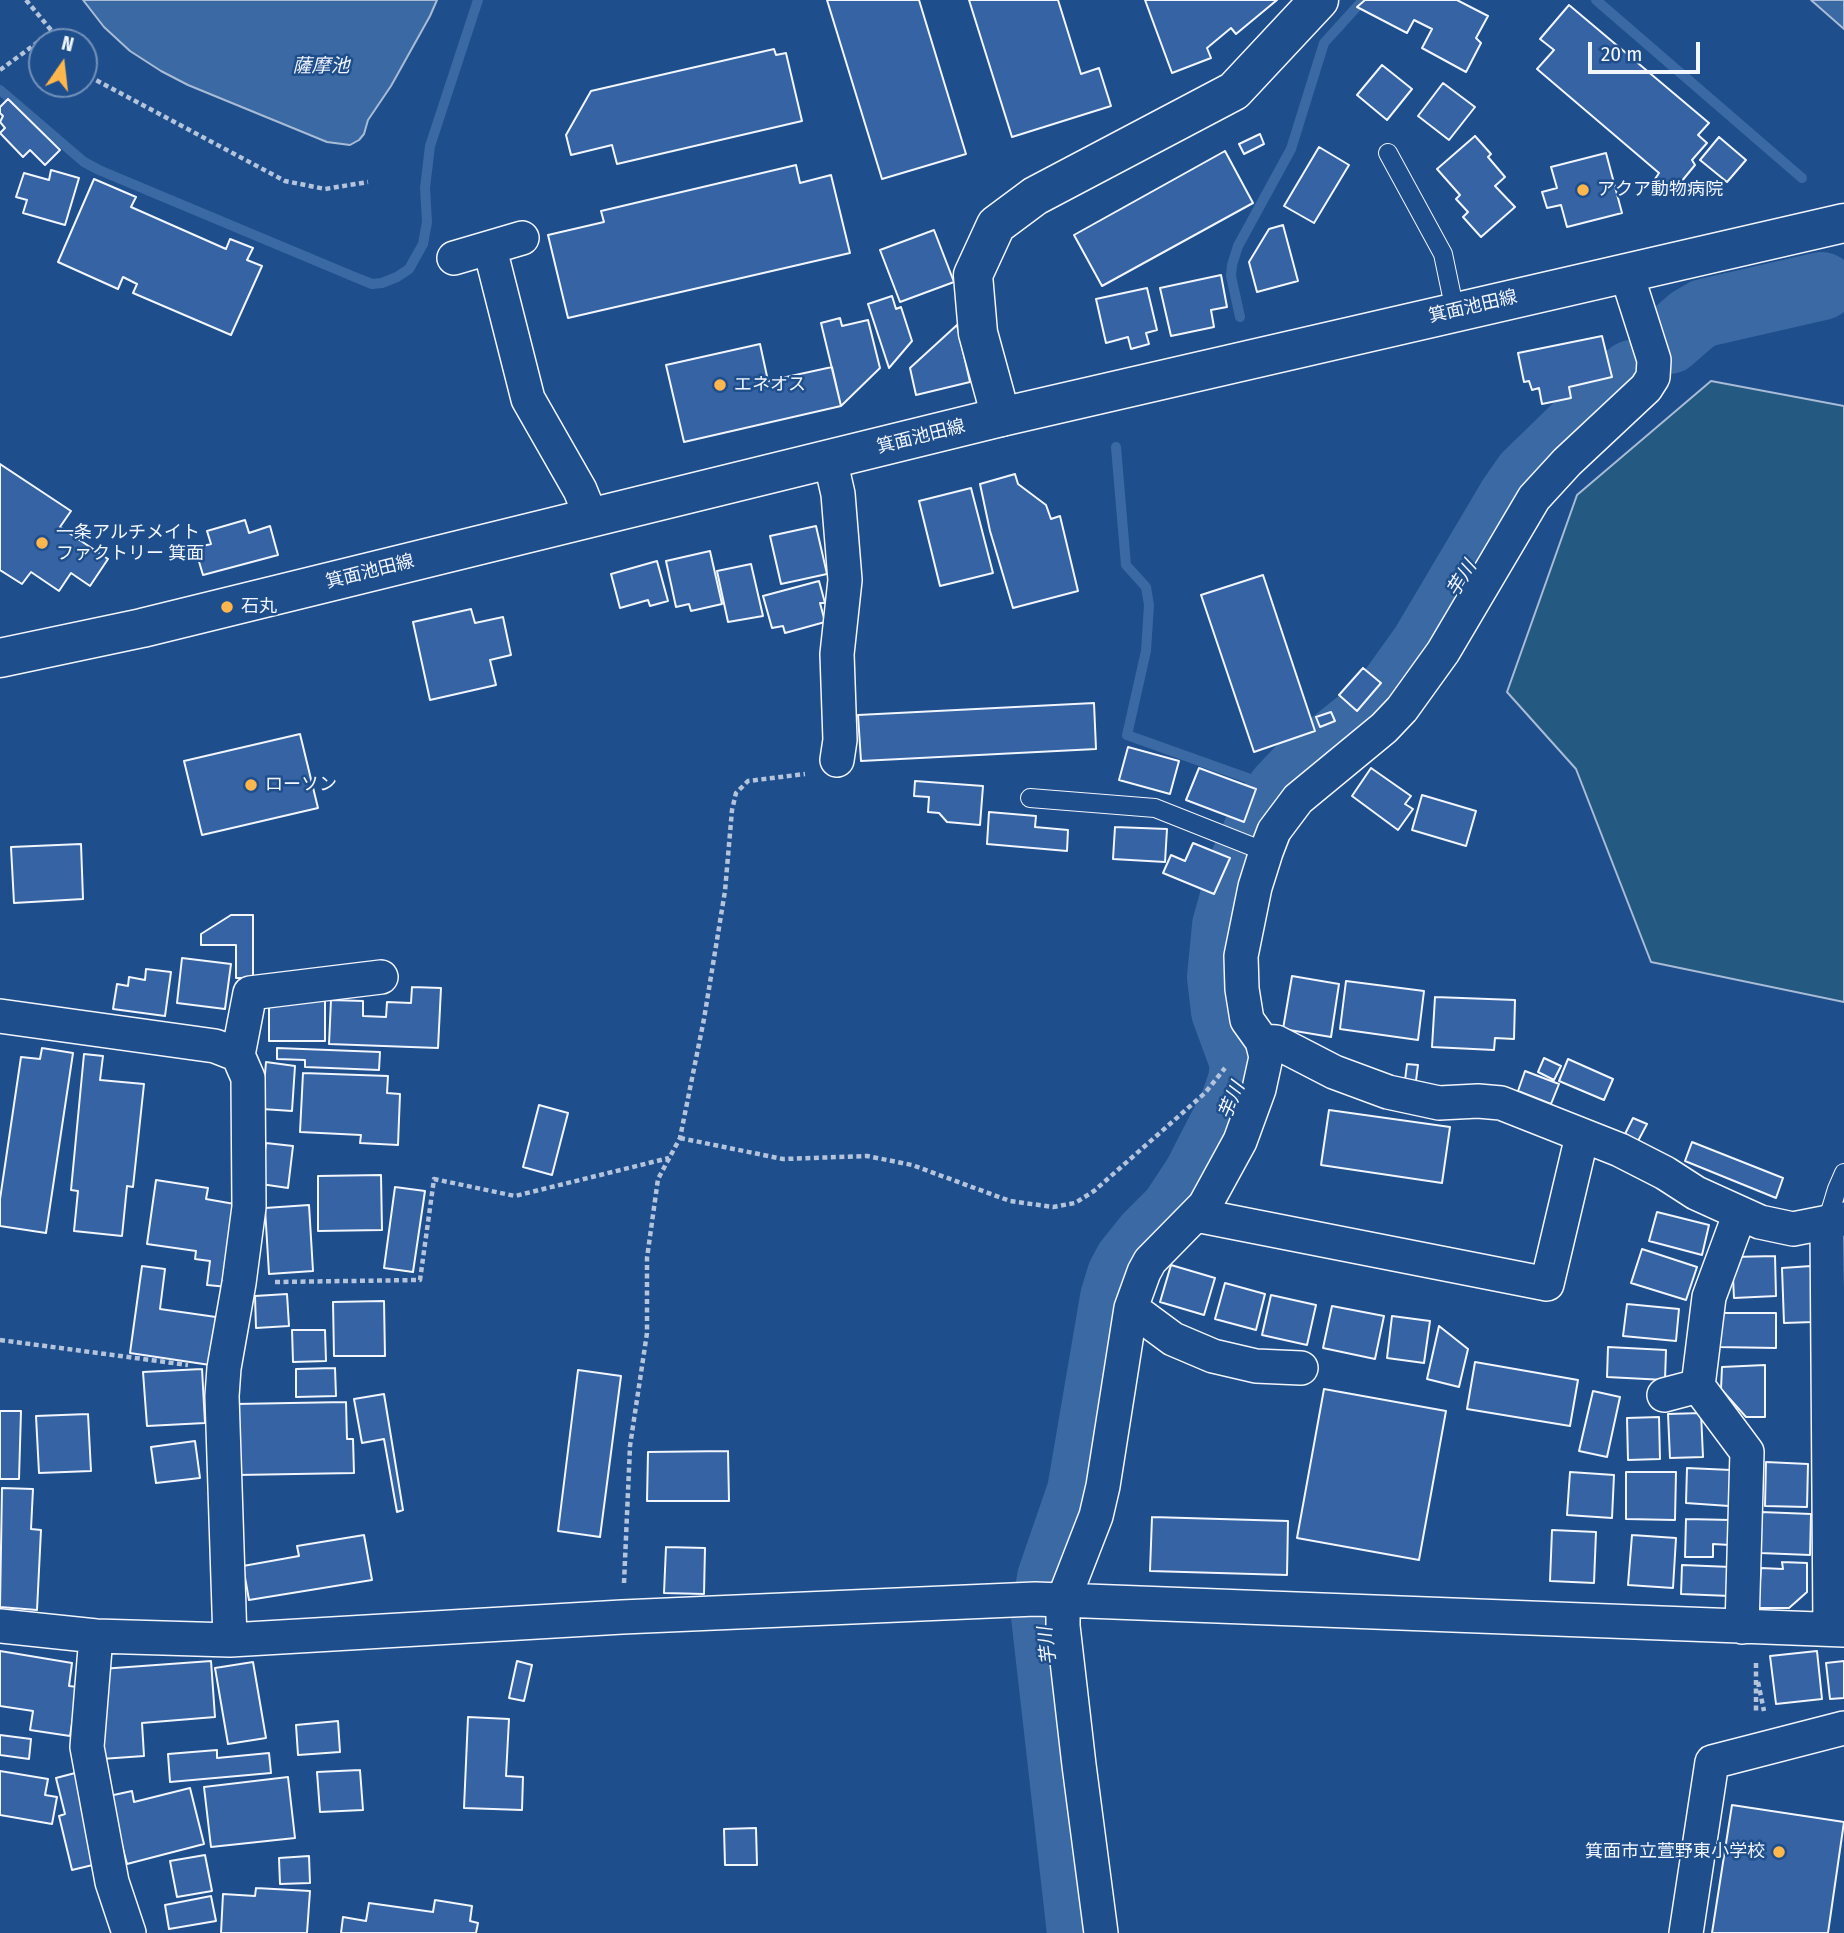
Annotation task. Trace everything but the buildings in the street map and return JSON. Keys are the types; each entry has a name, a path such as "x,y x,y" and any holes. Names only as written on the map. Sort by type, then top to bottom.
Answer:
{"main road":[{"path":"1001,417 978,333 973,275 996,225 1035,196 1234,91 1319,0"},
{"name":"箕面池田線","path":"0,658 142,628 1001,417 1844,223"}],"street":[{"path":"454,258 522,238"},
{"path":"490,248 528,398 580,490 591,517"},
{"path":"1051,1600 1096,1516 1131,1308 1144,1272 1150,1261 1205,1205 1235,1152 1253,1112 1266,1057 1262,1041 1247,1020 1242,989 1241,956 1255,887 1253,847 1274,831 1298,799 1368,742 1402,709 1443,652 1534,498 1592,438 1646,388 1653,377 1654,360 1626,272"},
{"path":"830,459 838,494 845,580 837,654 840,740 837,760"},
{"path":"230,1640 222,1396 249,1194 248,1078 238,1055 250,993 381,977"},
{"path":"0,1016 215,1046 238,1055"},
{"path":"0,1626 96,1636 230,1640 622,1617 1051,1600 1837,1630 1836,1221 1793,1229 1760,1222 1696,1193 1665,1172 1620,1150 1501,1103 1439,1103 1388,1092 1334,1072 1276,1042 1262,1041"},
{"path":"1196,1215 1547,1284 1583,1136"},
{"path":"1740,1213 1709,1297 1698,1386 1747,1452 1748,1628"},
{"path":"1131,1308 1172,1339 1213,1356 1256,1366 1301,1368"},
{"path":"1664,1395 1698,1386"},
{"path":"1051,1600 1063,1626 1101,1933"},
{"path":"96,1636 87,1746 112,1882 129,1933"},
{"path":"1686,1933 1712,1762 1844,1728"}],"lane":[{"path":"1388,153 1443,254 1455,311"},
{"path":"1030,797 1155,808 1253,847"},
{"path":"1836,1221 1837,1189 1844,1173"}],"path":[{"path":"26,0 49,28"},
{"path":"0,71 28,50"},
{"path":"98,81 285,181 325,189 368,182"},
{"path":"622,1617 631,1446 647,1333 647,1258 658,1179 680,1138 725,891 736,793 748,781 820,772 837,760"},
{"path":"680,1138 783,1159 867,1156 912,1165 1010,1201 1052,1207 1075,1203 1094,1191 1205,1093 1227,1066"},
{"path":"239,1283 421,1280 435,1179 515,1196 669,1158"},
{"path":"0,1340 162,1363 224,1368"},
{"path":"1748,1628 1765,1719"},
{"path":"1756,1718 1757,1678"}],"shaded area":[{"path":"1711,381 1844,406 1844,1002 1651,962 1576,769 1507,692 1577,495"}],"water":[{"name":"薩摩池","path":"83,0 437,0 391,86 368,120 364,134 350,145 327,142 188,85 161,71 130,51 104,27"},
{"path":"1811,0 1844,0 1844,29"}],"waterway":[{"path":"0,90 84,162 99,170 372,284 382,283 409,269 423,244 427,222 425,188 430,146 478,0"},
{"path":"1240,317 1231,276 1238,246 1291,149 1324,43 1363,0"},
{"path":"1596,0 1802,178"},
{"name":"芋川","path":"1669,340 1704,313 1822,286"},
{"name":"芋川","path":"1081,1933 1045,1616 1051,1578 1081,1491 1114,1298 1121,1275 1148,1237 1174,1211 1197,1176 1234,1104 1242,1081 1244,1063 1225,1011 1221,977 1226,926 1243,864 1261,822 1281,790 1298,772 1368,716 1391,692 1424,646 1527,476 1632,374"},
{"path":"1116,447 1126,565 1146,587 1149,605 1146,651 1127,735 1281,790"}],"place":[{"name":"アクア動物病院","path":"1583,190"},
{"name":"エネオス","path":"720,385"},
{"name":"一条アルチメイト ファクトリー 箕面","path":"42,543"},
{"name":"石丸","path":"227,607"},
{"name":"ローソン","path":"251,785"},
{"name":"箕面市立萱野東小学校","path":"1779,1852"}]}
